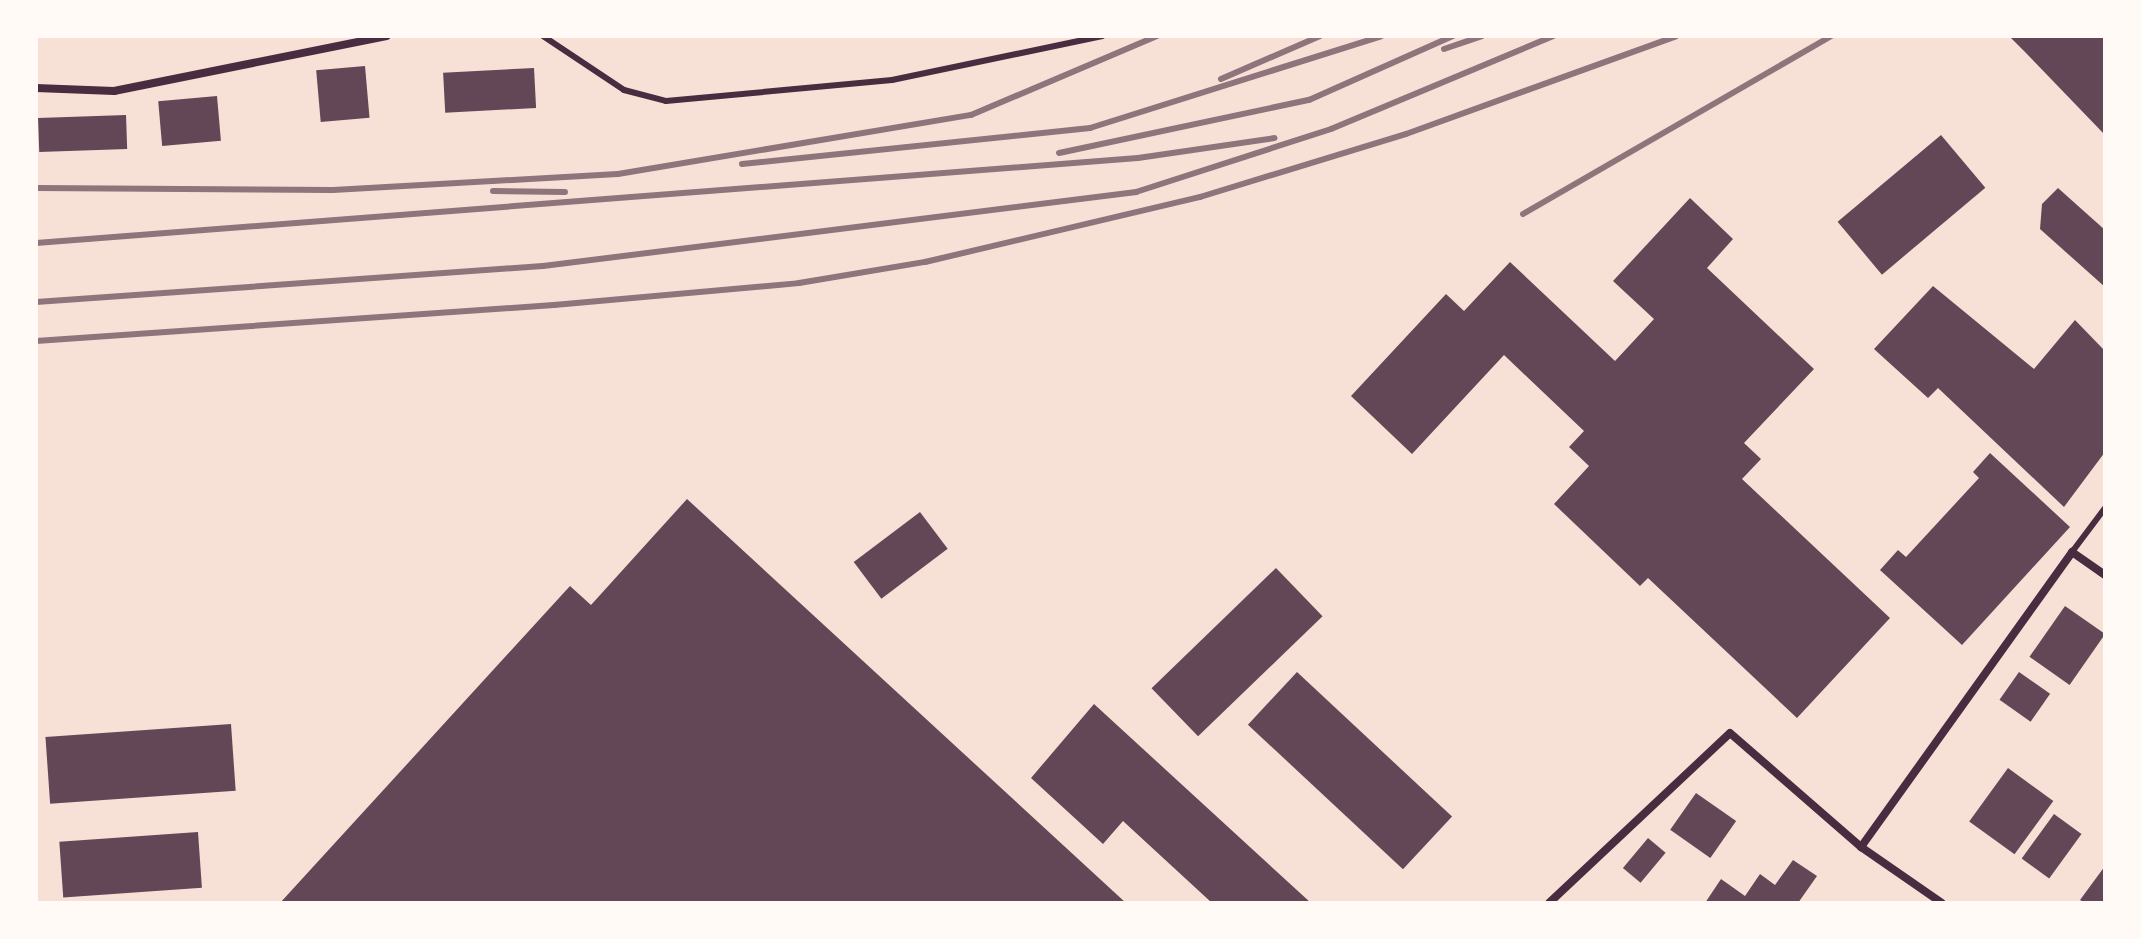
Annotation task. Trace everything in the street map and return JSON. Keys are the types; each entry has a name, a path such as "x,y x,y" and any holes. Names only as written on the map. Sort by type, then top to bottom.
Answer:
{"street":[{"path":"36,88 114,91 387,36"},
{"path":"1861,847 2072,552 2105,575"},
{"path":"1549,903 1730,733 1861,847 1942,903"}],"lane":[{"path":"543,36 624,90 666,101 892,80 1102,36"},
{"path":"2072,552 2105,508"}],"building":[{"path":"2009,36 2105,36 2105,135 2025,52"},
{"path":"365,66 370,118 321,122 316,70"},
{"path":"534,68 536,108 445,113 443,73"},
{"path":"217,96 221,141 162,146 158,101"},
{"path":"126,115 127,149 39,152 38,118"},
{"path":"1941,135 1985,188 1882,275 1838,222"},
{"path":"2058,188 2105,230 2105,287 2040,229 2042,204"},
{"path":"1690,198 1733,239 1707,268 1814,369 1744,443 1761,459 1742,479 1890,618 1797,718 1648,578 1640,586 1554,504 1589,466 1569,447 1584,431 1504,355 1412,454 1351,396 1446,294 1464,311 1510,262 1615,361 1654,319 1613,281"},
{"path":"1933,286 2034,369 2075,320 2105,351 2105,452 2064,507 1938,388 1928,398 1874,349"},
{"path":"1990,453 2070,527 1962,645 1880,570 1898,550 1906,557 1979,478 1973,472"},
{"path":"687,499 1126,903 280,903 570,586 591,605"},
{"path":"920,512 948,549 881,599 854,562"},
{"path":"1276,568 1323,616 1198,736 1152,688"},
{"path":"2065,606 2105,634 2070,685 2029,657"},
{"path":"1297,672 1452,817 1403,869 1248,725"},
{"path":"2019,672 2050,694 2031,722 1999,700"},
{"path":"1094,704 1311,903 1212,903 1123,821 1103,844 1031,778"},
{"path":"231,724 236,791 50,804 45,737"},
{"path":"2008,768 2053,801 2015,854 1969,821"},
{"path":"1696,793 1736,821 1710,858 1670,830"},
{"path":"2054,814 2082,834 2049,878 2022,858"},
{"path":"198,832 202,888 63,898 59,842"},
{"path":"1648,838 1666,853 1641,883 1623,868"},
{"path":"1793,860 1817,876 1798,903 1705,903 1721,879 1745,896 1760,874 1775,885"},
{"path":"2105,866 2105,903 2080,900"}],"railway":[{"path":"36,188 333,190 618,174 971,115 1157,36"},
{"path":"1221,79 1320,36"},
{"path":"742,164 1090,128 1381,36"},
{"path":"1059,153 1309,100 1453,36"},
{"path":"1444,49 1482,36"},
{"path":"36,302 543,266 1136,192 1331,129 1553,36"},
{"path":"36,341 554,305 799,283 925,262 1200,197 1406,134 1676,36"},
{"path":"1523,214 1831,36"},
{"path":"36,243 1138,158 1275,138"},
{"path":"493,191 565,192"}]}
